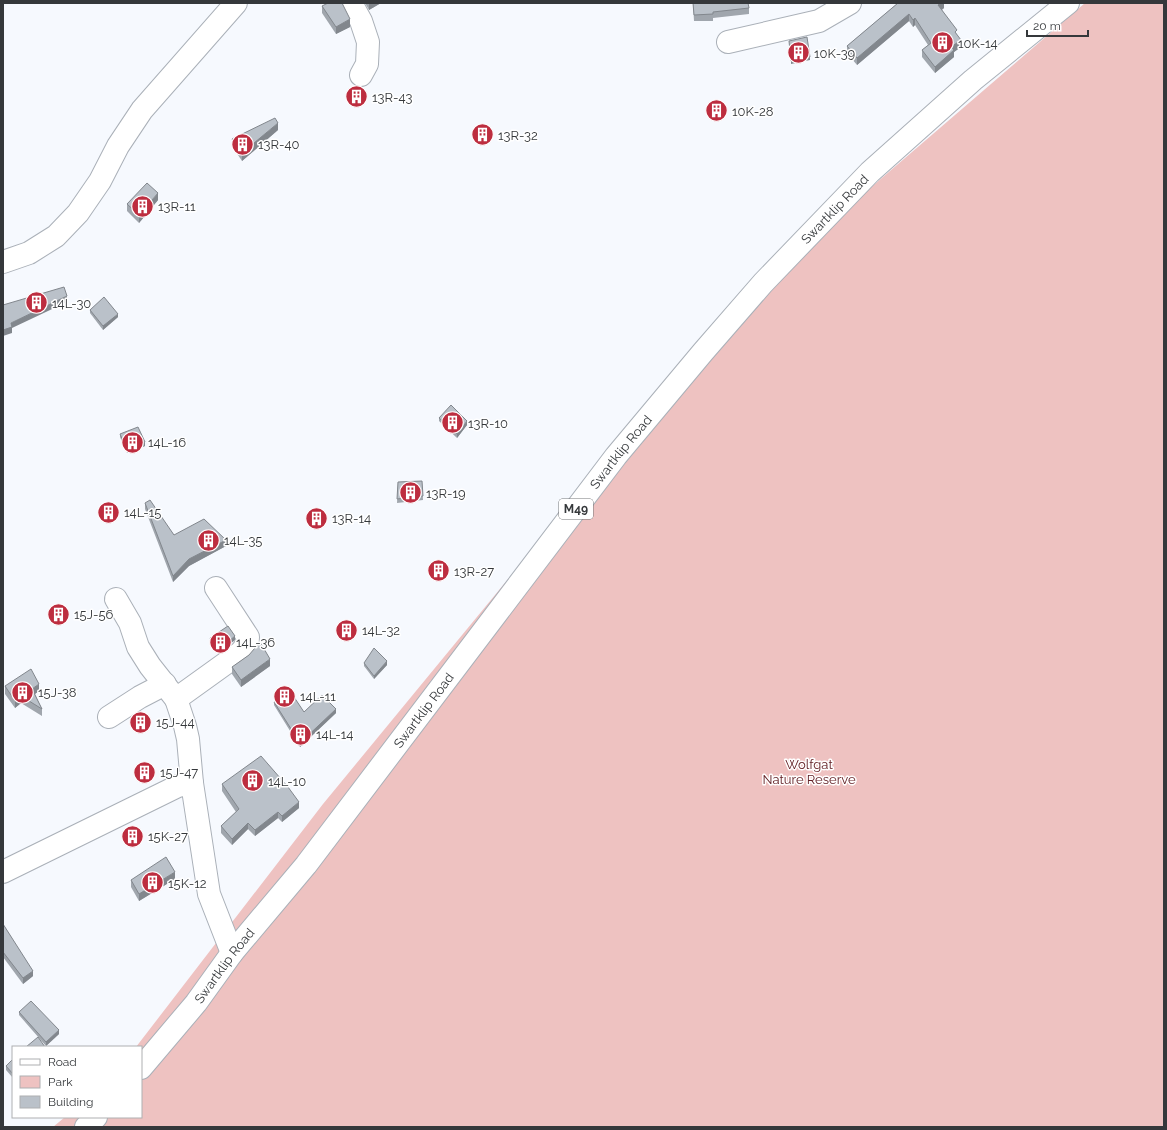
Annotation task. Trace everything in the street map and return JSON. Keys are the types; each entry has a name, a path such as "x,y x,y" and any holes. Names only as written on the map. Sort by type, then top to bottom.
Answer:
{"main road":[{"path":"3,262 29,253 56,236 78,213 100,181 118,146 142,110 236,3"},
{"path":"351,3 361,21 368,42 367,64 361,75"},
{"path":"728,42 819,21 850,3"},
{"name":"Swartklip Road","path":"142,1067 196,1003 232,953 306,865 616,456 703,352 764,282 870,172 973,80 1068,3"},
{"path":"109,716 140,697 171,692 240,653 246,648 248,636 216,588"},
{"path":"116,599 130,624 138,647 150,666 171,692 185,726 209,894 232,953"},
{"path":"3,872 178,786 192,783"},
{"path":"86,1127 95,1118"}],"green space":[{"name":"Wolfgat Nature Reserve","path":"1085,3 1164,3 1164,1127 53,1127 64,1118 142,1118 142,1046 137,1046 323,804 732,307"}],"building":[{"path":"328,3 342,3 350,19 336,27 322,6"},
{"path":"693,3 748,3 749,8 713,12 713,14 694,15"},
{"path":"898,3 941,3 938,5 957,30 955,32 961,40 951,47 954,50 935,67 922,50 931,43 915,18 913,20 909,14 857,58 847,46"},
{"name":"10K-39","path":"807,37 810,57 791,61 789,41"},
{"path":"275,118 278,123 242,153 232,139"},
{"path":"147,183 158,193 139,215 127,204"},
{"path":"64,287 67,296 11,323 12,327 3,330 3,305"},
{"path":"104,297 118,314 103,326 90,310"},
{"name":"13R-10","path":"451,405 467,421 457,434 439,418"},
{"name":"14L-16","path":"138,427 145,442 127,450 120,434"},
{"name":"13R-19","path":"422,481 423,496 397,499 398,482"},
{"path":"150,500 174,535 204,519 226,540 189,559 173,576 145,503"},
{"path":"228,626 235,636 218,650 210,638"},
{"path":"260,642 270,659 241,680 232,667 249,655"},
{"path":"374,648 387,661 374,676 364,663"},
{"path":"31,669 39,684 32,689 42,709 21,696 15,701 5,686"},
{"path":"290,691 304,712 322,695 336,709 300,743 274,702"},
{"path":"261,756 299,802 282,816 278,812 255,830 248,823 232,839 221,826 239,809 222,784"},
{"path":"166,857 175,872 139,894 131,880"},
{"path":"3,924 33,971 23,978 3,952"},
{"path":"31,1001 59,1030 46,1042 19,1012"},
{"path":"38,1037 44,1046 27,1046"},
{"path":"12,1060 12,1073 6,1066"}],"place":[{"name":"10K-14","path":"942,43"},
{"name":"10K-39","path":"799,53"},
{"name":"13R-43","path":"357,97"},
{"name":"10K-28","path":"716,111"},
{"name":"13R-32","path":"483,135"},
{"name":"13R-40","path":"243,144"},
{"name":"13R-11","path":"143,206"},
{"name":"14L-30","path":"36,303"},
{"name":"13R-10","path":"453,423"},
{"name":"14L-16","path":"132,442"},
{"name":"13R-19","path":"410,493"},
{"name":"14L-15","path":"108,512"},
{"name":"13R-14","path":"316,518"},
{"name":"14L-35","path":"208,540"},
{"name":"13R-27","path":"438,571"},
{"name":"15J-56","path":"58,614"},
{"name":"14L-32","path":"347,630"},
{"name":"14L-36","path":"221,642"},
{"name":"15J-38","path":"22,692"},
{"name":"14L-11","path":"284,696"},
{"name":"15J-44","path":"140,722"},
{"name":"14L-14","path":"301,734"},
{"name":"15J-47","path":"145,772"},
{"name":"14L-10","path":"252,781"},
{"name":"15K-27","path":"133,836"},
{"name":"15K-12","path":"153,883"}]}
